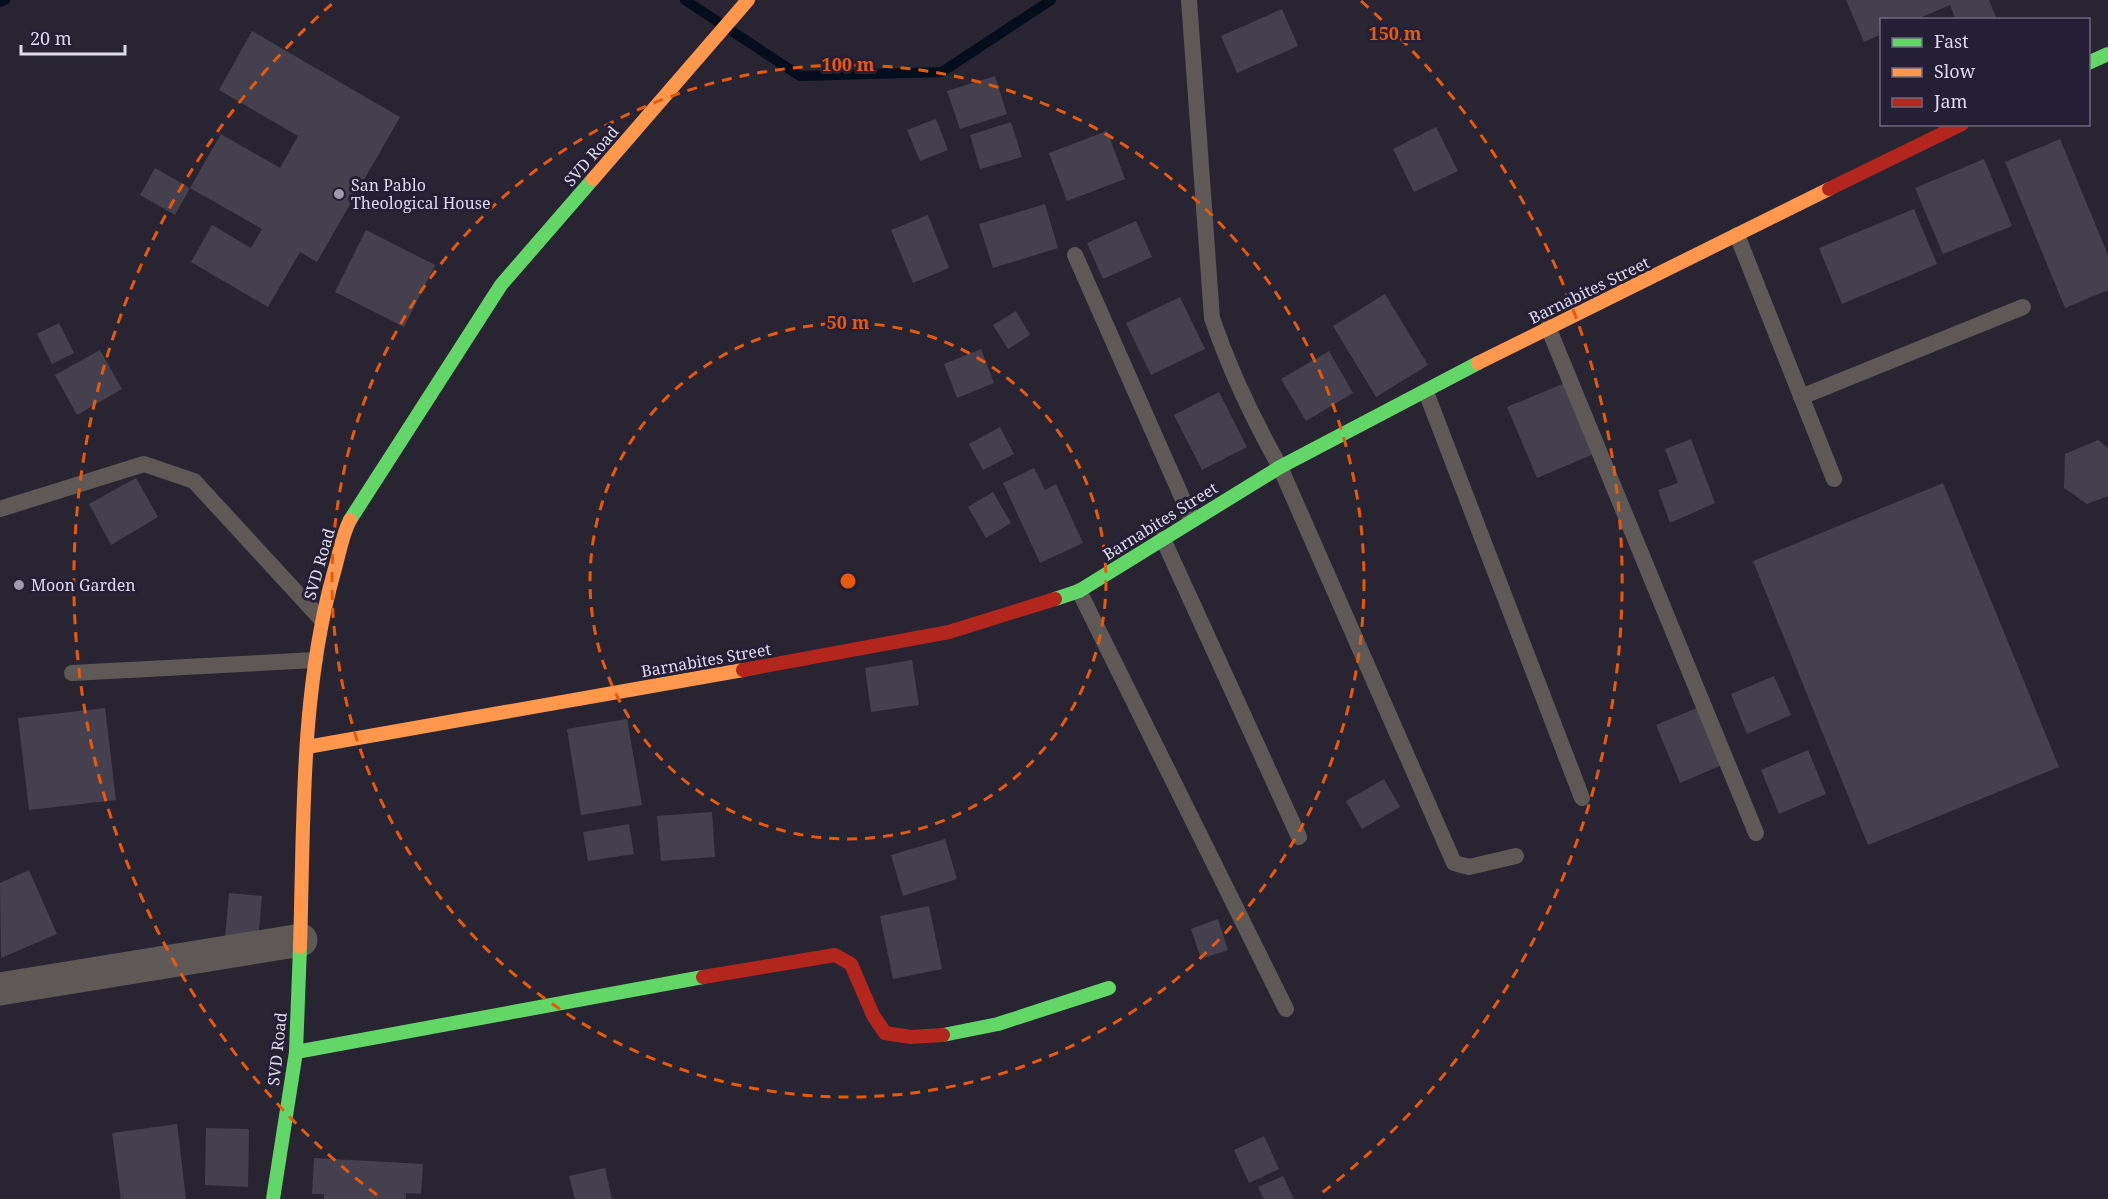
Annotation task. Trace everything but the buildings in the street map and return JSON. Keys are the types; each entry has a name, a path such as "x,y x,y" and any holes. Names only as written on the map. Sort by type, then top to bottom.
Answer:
{"street":[{"name":"SVD Road","path":"273,1199 297,1052 307,747 315,660 321,619 348,523 501,285 748,0"},
{"path":"2090,62 2108,54"},
{"name":"Barnabites Street","path":"307,747 443,725 949,632 1079,591 1280,467 1548,327 1958,126"},
{"path":"0,989 301,940"},
{"path":"297,1052 605,993 835,955 851,964 873,1015 885,1033 906,1038 992,1026 1109,988"}],"lane":[{"path":"1189,0 1212,318 1228,365 1256,425 1280,467 1454,863 1469,867 1516,856"},
{"path":"1737,235 1834,479"},
{"path":"1075,255 1192,520"},
{"path":"1801,397 2023,307"},
{"path":"1548,327 1756,833"},
{"path":"1426,392 1582,798"},
{"path":"0,509 144,464 154,467 194,481 321,619"},
{"path":"1163,539 1299,837"},
{"path":"1079,591 1286,1009"},
{"path":"72,673 315,660"}],"waterway":[{"path":"0,2 5,0"},
{"path":"685,0 800,76 942,72 1051,0"}],"traffic: fast":[{"path":"2090,62 2108,54"},
{"path":"350,520 501,285 593,179"},
{"path":"1055,599 1079,591 1280,467 1478,363"},
{"path":"273,1199 296,1052 300,947"},
{"path":"296,1052 703,977"},
{"path":"943,1035 998,1024 1109,988"}],"traffic: slow":[{"path":"593,179 748,0"},
{"path":"1478,363 1829,189"},
{"path":"300,947 309,711 323,618 341,545 350,520"},
{"path":"307,747 743,670"}],"traffic: jam":[{"path":"1829,189 1958,126"},
{"path":"743,670 949,632 1055,599"},
{"path":"703,977 835,955 851,964 873,1015 885,1033 911,1037 943,1035"}],"place":[{"name":"San Pablo Theological House","path":"339,194"},
{"name":"Moon Garden","path":"19,585"}]}
